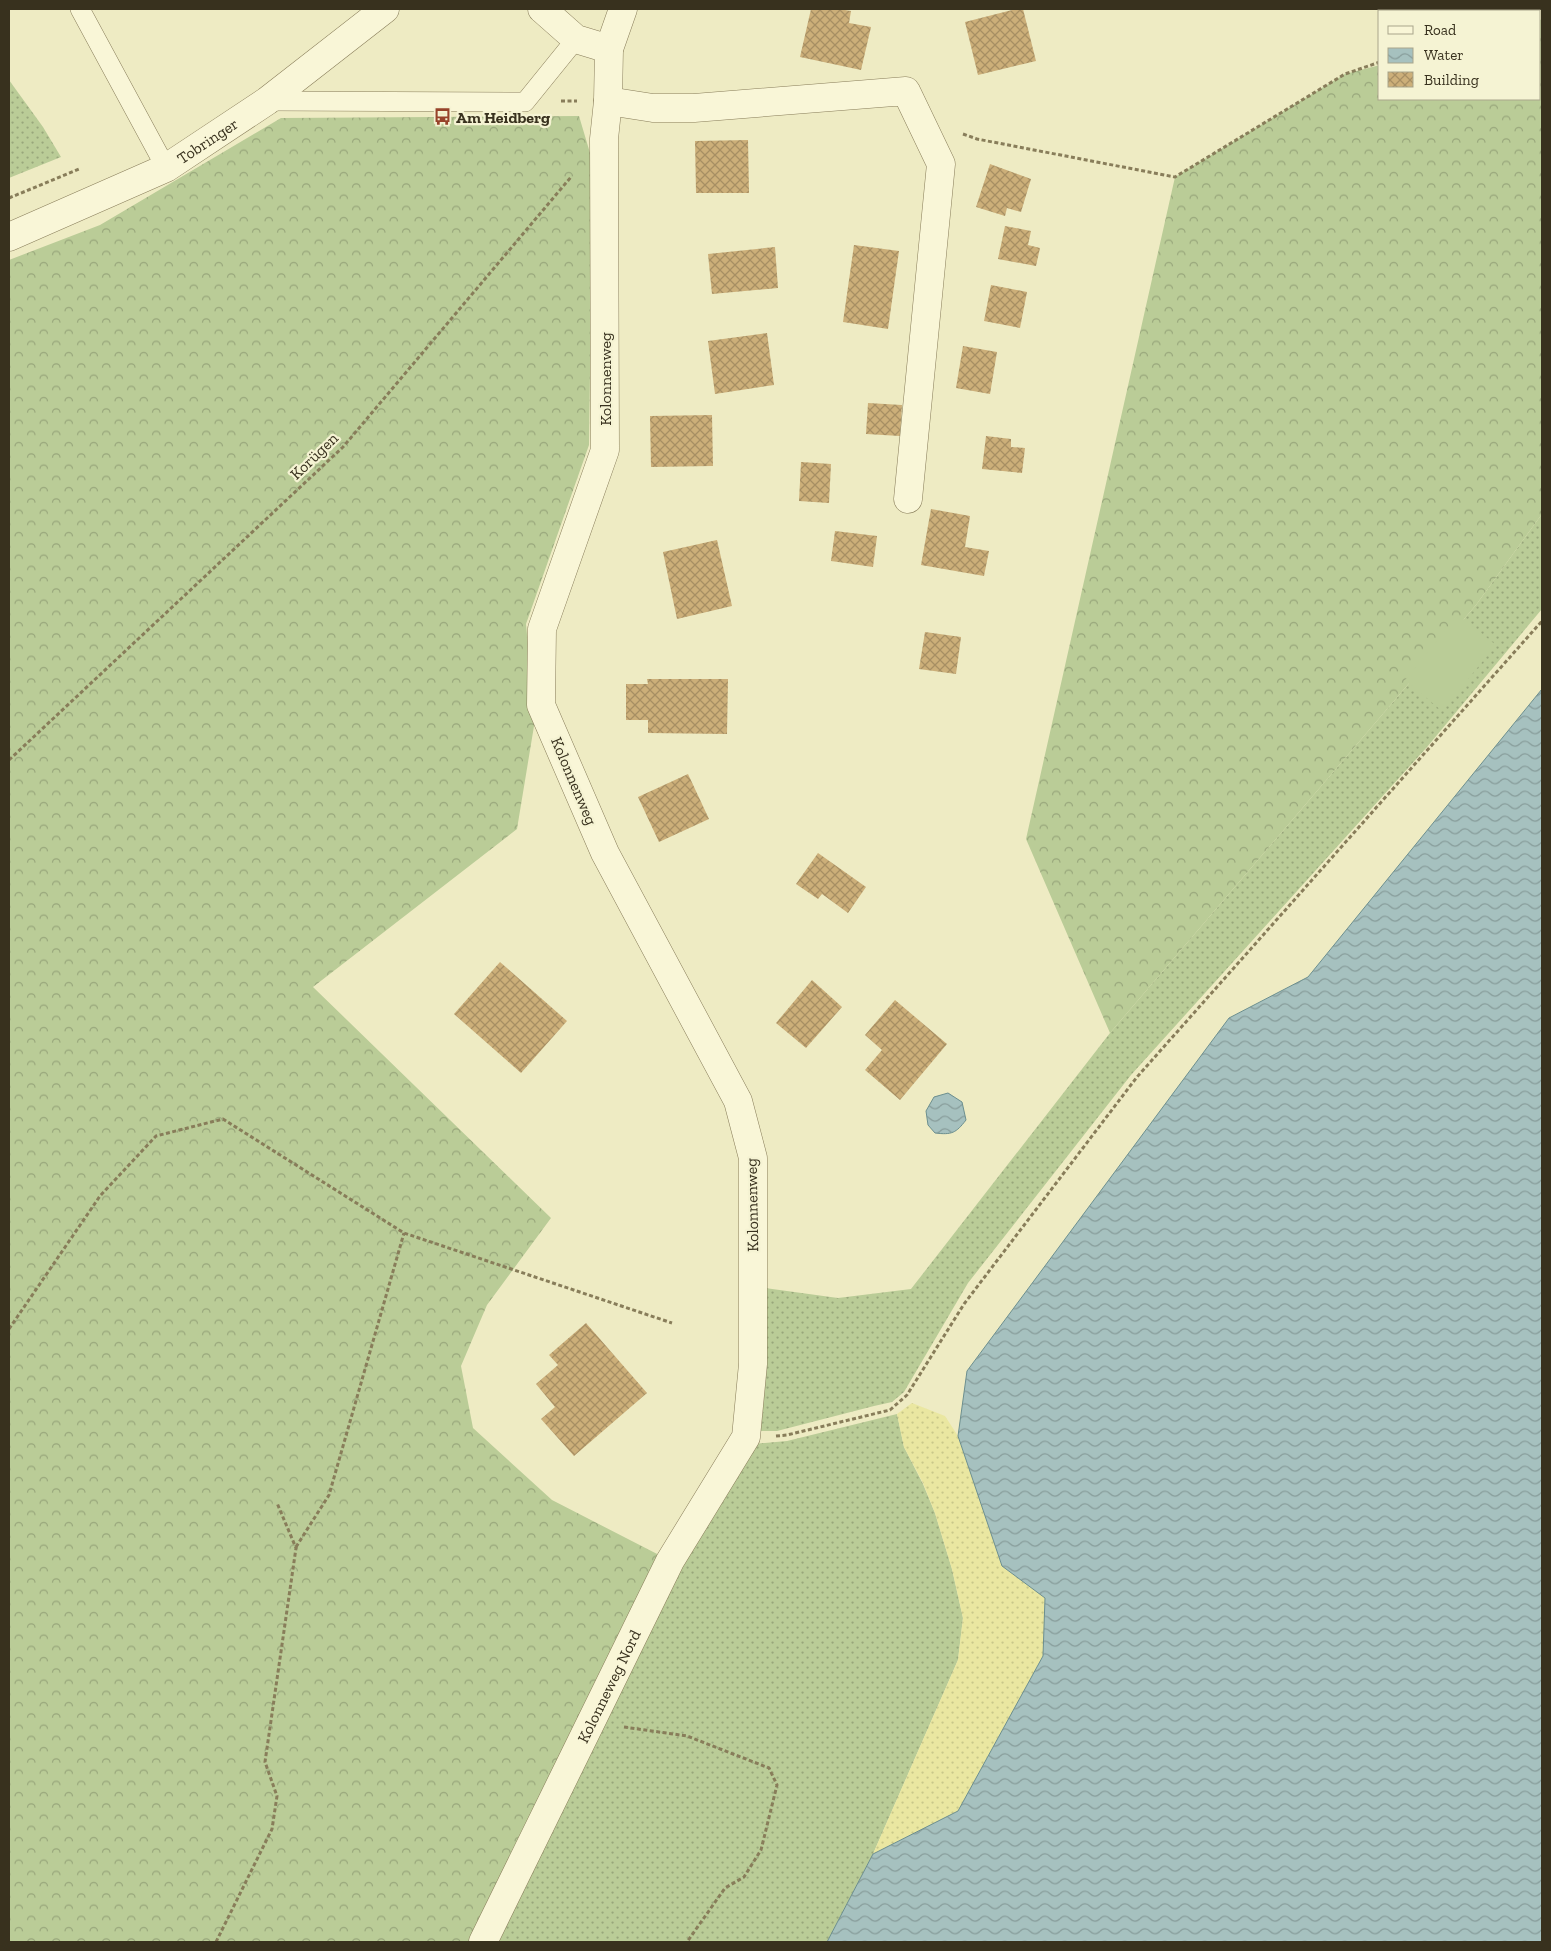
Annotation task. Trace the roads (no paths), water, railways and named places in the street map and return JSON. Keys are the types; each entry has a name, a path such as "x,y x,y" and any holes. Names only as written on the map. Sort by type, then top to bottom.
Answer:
{"street":[{"name":"Tobringer","path":"9,237 166,168 267,101 385,9"},
{"path":"542,9 576,39 609,49"},
{"name":"Kolonnenweg","path":"623,9 609,49 608,101 604,138 605,450 542,629 541,705 605,853 738,1101 752,1158 753,1364 746,1438"},
{"path":"608,101 653,108 694,108 906,91 941,164 908,499"},
{"name":"Kolonneweg Nord","path":"483,1942 670,1561 746,1438"}],"lane":[{"path":"80,9 166,168"},
{"path":"267,101 525,102 576,39"}],"water":[{"path":"1542,689 1542,1942 827,1942 873,1854 958,1811 1043,1656 1045,1598 1002,1566 958,1436 967,1371 1229,1018 1308,977"},
{"path":"948,1093 962,1102 966,1120 953,1132 946,1134 935,1133 928,1125 926,1111 934,1097"}],"place":[{"name":"Am Heidberg","path":"442,117"}]}
